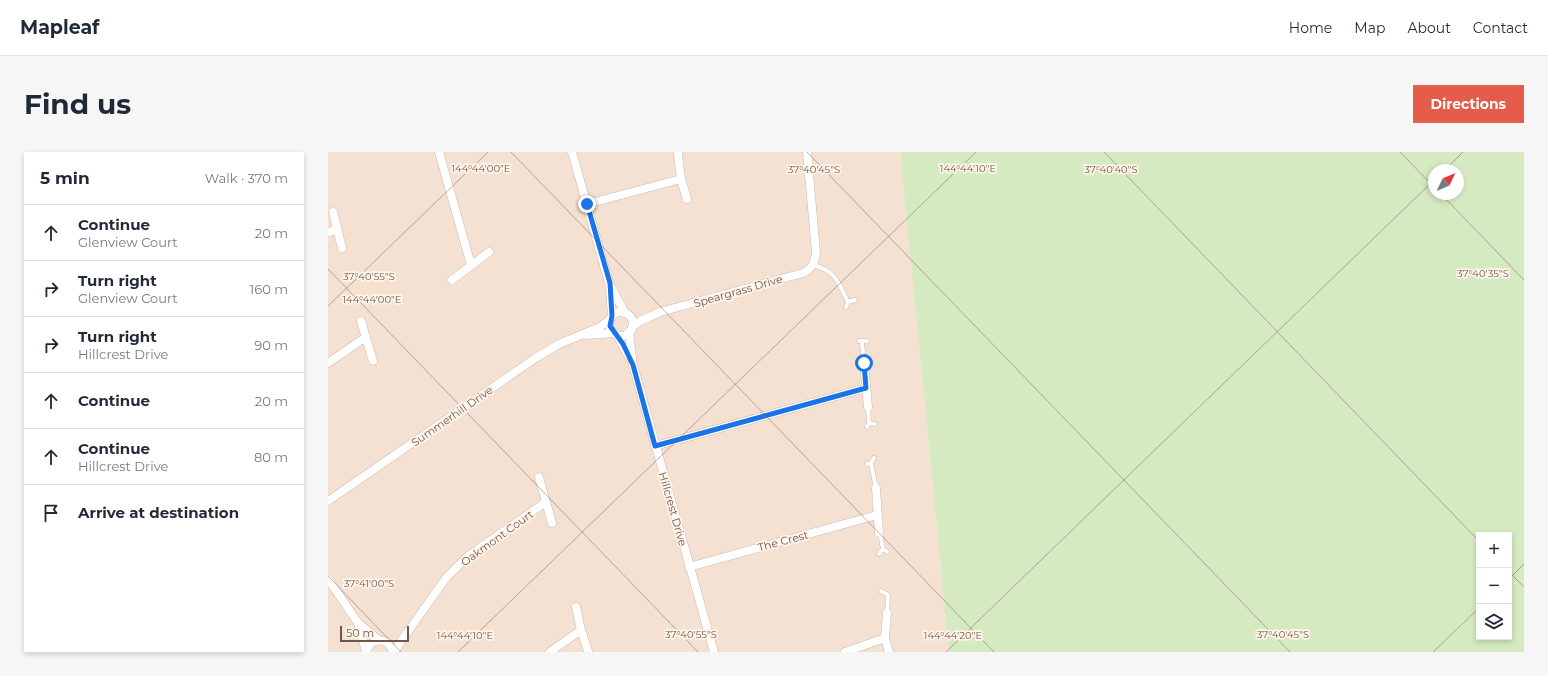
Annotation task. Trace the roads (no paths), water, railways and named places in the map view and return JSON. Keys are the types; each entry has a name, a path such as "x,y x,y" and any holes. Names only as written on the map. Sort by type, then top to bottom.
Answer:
{"street":[{"path":"439,152 471,265"},
{"path":"572,152 610,283 632,321 631,330 624,335 615,334 610,326 610,283"},
{"path":"806,152 815,242 815,259 813,265"},
{"path":"678,154 687,199"},
{"path":"587,204 682,179"},
{"path":"333,212 332,231 342,248"},
{"path":"452,280 489,252"},
{"name":"Speargrass Drive","path":"631,330 640,321 660,312 803,273 813,265"},
{"path":"611,317 618,312 627,314"},
{"name":"Speargrass Drive","path":"627,314 660,312"},
{"name":"Summerhill Drive","path":"328,502 537,357 559,344 600,326 611,317"},
{"path":"362,321 373,361"},
{"name":"Hillcrest Drive","path":"631,330 633,365 714,652"},
{"name":"Summerhill Drive","path":"578,336 615,334"},
{"name":"Hillcrest Drive","path":"615,334 633,365"},
{"path":"328,363 366,337"},
{"path":"864,363 868,407"},
{"path":"655,446 866,388"},
{"name":"Oakmont Court","path":"539,477 552,523"},
{"path":"876,488 877,515 880,533"},
{"name":"Oakmont Court","path":"395,652 446,578 468,556 546,502"},
{"name":"The Crest","path":"689,567 877,515"},
{"path":"328,579 358,623 366,651"},
{"path":"576,607 588,651"},
{"path":"888,614 885,638 889,652"},
{"path":"358,623 381,640 391,645 395,652"},
{"path":"550,652 582,630"},
{"path":"366,651 371,643 395,638 407,633"},
{"path":"845,652 885,638"}],"lane":[{"path":"813,265 824,268 832,273 848,302"},
{"path":"848,302 855,300"},
{"path":"846,307 848,302"},
{"path":"863,341 864,363"},
{"path":"868,407 868,425 875,424"},
{"path":"874,458 869,464 876,488"},
{"path":"879,554 885,550 880,533"},
{"path":"881,591 888,595 888,614"}]}
